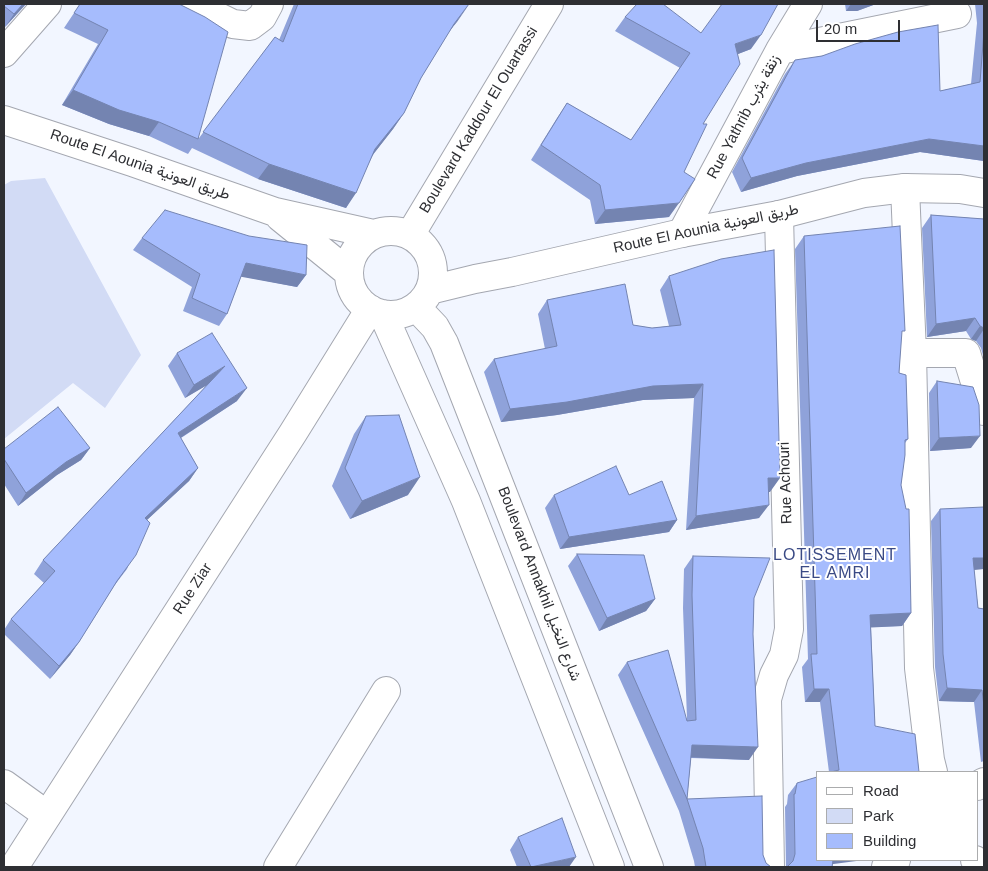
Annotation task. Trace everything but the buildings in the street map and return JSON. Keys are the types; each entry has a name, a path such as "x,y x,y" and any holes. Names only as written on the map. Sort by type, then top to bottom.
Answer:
{"main road":[{"path":"4,54 47,4"},
{"path":"192,4 233,24 250,26 262,17 270,4"},
{"name":"Boulevard Kaddour El Ouartassi","path":"410,236 548,4"},
{"name":"Rue Yathrib زنقة يثرب","path":"682,233 780,50 808,4"},
{"path":"780,50 957,14"},
{"name":"Route El Aounia طريق العونية","path":"4,120 276,212 372,234"},
{"path":"905,188 912,353 919,668 930,760 934,771"},
{"name":"Route El Aounia طريق العونية","path":"423,299 475,279 682,233 779,214 864,193 905,188 960,189 984,193"},
{"name":"Route El Aounia طريق العونية","path":"276,212 349,273"},
{"name":"Rue Achouri","path":"770,867 767,699 774,676 784,655 789,629 779,214"},
{"path":"397,231 410,236 419,241 431,259 433,275 423,299 406,312 395,315 377,312 359,300 352,287 349,273 351,259 359,246 372,234 397,231"},
{"name":"Boulevard Annakhil شارع النخيل","path":"423,299 434,327 444,343 649,867"},
{"path":"377,312 466,501 610,867"},
{"name":"Rue Ziar","path":"14,867 293,433 377,312"},
{"path":"912,353 966,353 984,411"},
{"path":"278,867 386,691"},
{"path":"4,784 47,815"}],"green space":[{"path":"45,178 141,355 105,408 73,383 4,439 4,185 11,181"}],"district":[{"name":"LOTISSEMENT EL AMRI","path":"835,565"}]}
